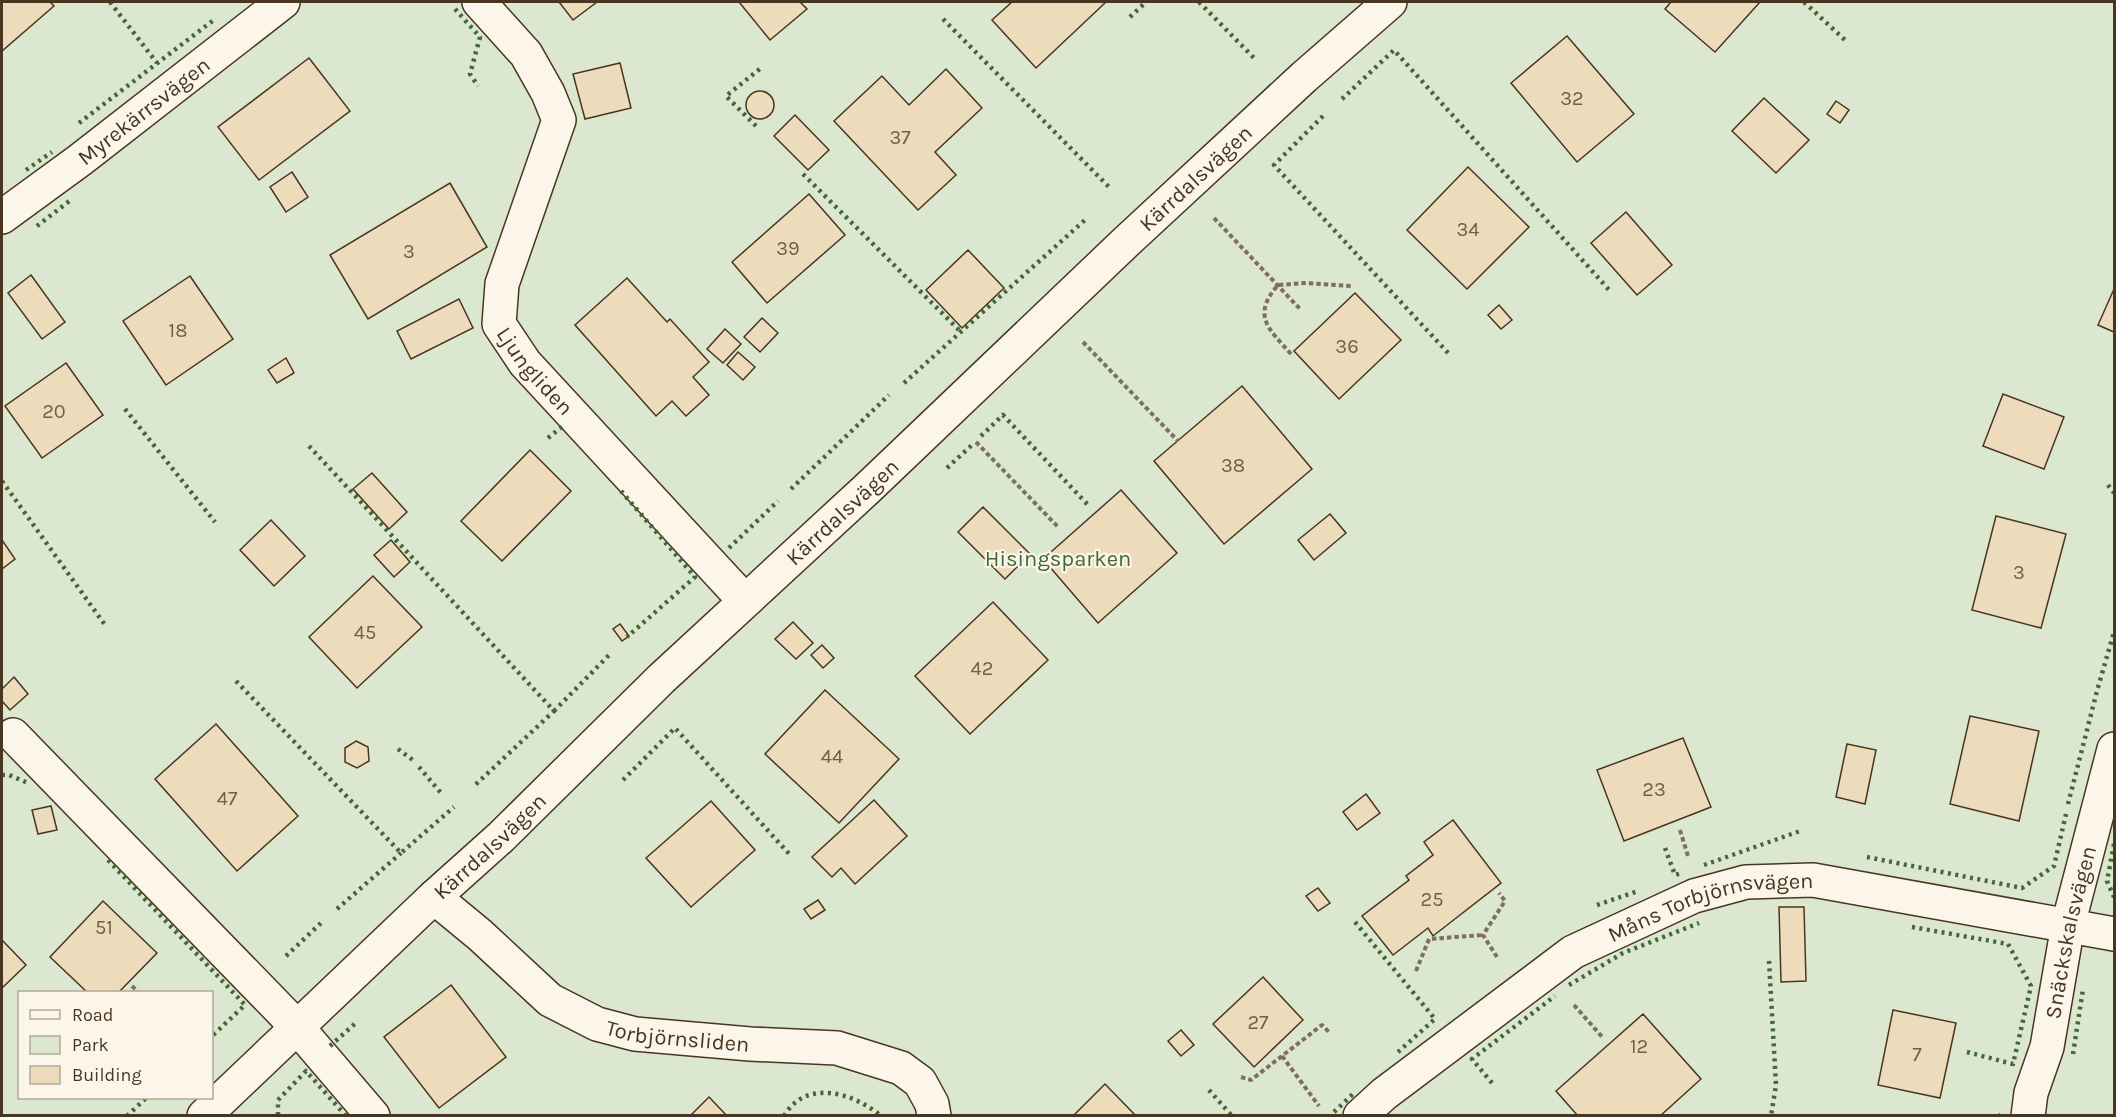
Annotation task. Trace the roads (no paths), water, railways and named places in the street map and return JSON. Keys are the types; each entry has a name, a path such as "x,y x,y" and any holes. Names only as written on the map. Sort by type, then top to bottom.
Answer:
{"street":[{"name":"Myrekärrsvägen","path":"2,217 80,160 283,2"},
{"name":"Ljungliden","path":"479,2 526,54 548,93 559,120 502,284 499,324 525,363 744,600"},
{"name":"Kärrdalsvägen","path":"204,1116 434,897 501,837 744,600 948,412 1185,187 1304,77 1390,2"},
{"path":"13,735 297,1027 373,1116"},
{"name":"Snäckskalsvägen","path":"2028,1116 2031,1093 2047,1047 2068,925 2115,749"},
{"name":"Måns Torbjörnsvägen","path":"1360,1116 1384,1094 1573,952 1694,896 1746,882 1814,880 2115,934"},
{"name":"Torbjörnsliden","path":"434,897 480,935 550,1000 597,1024 635,1034 750,1044 837,1048 901,1068 920,1082 932,1104 934,1116"}],"park label":[{"name":"Hisingsparken","path":"1058,558"}]}
